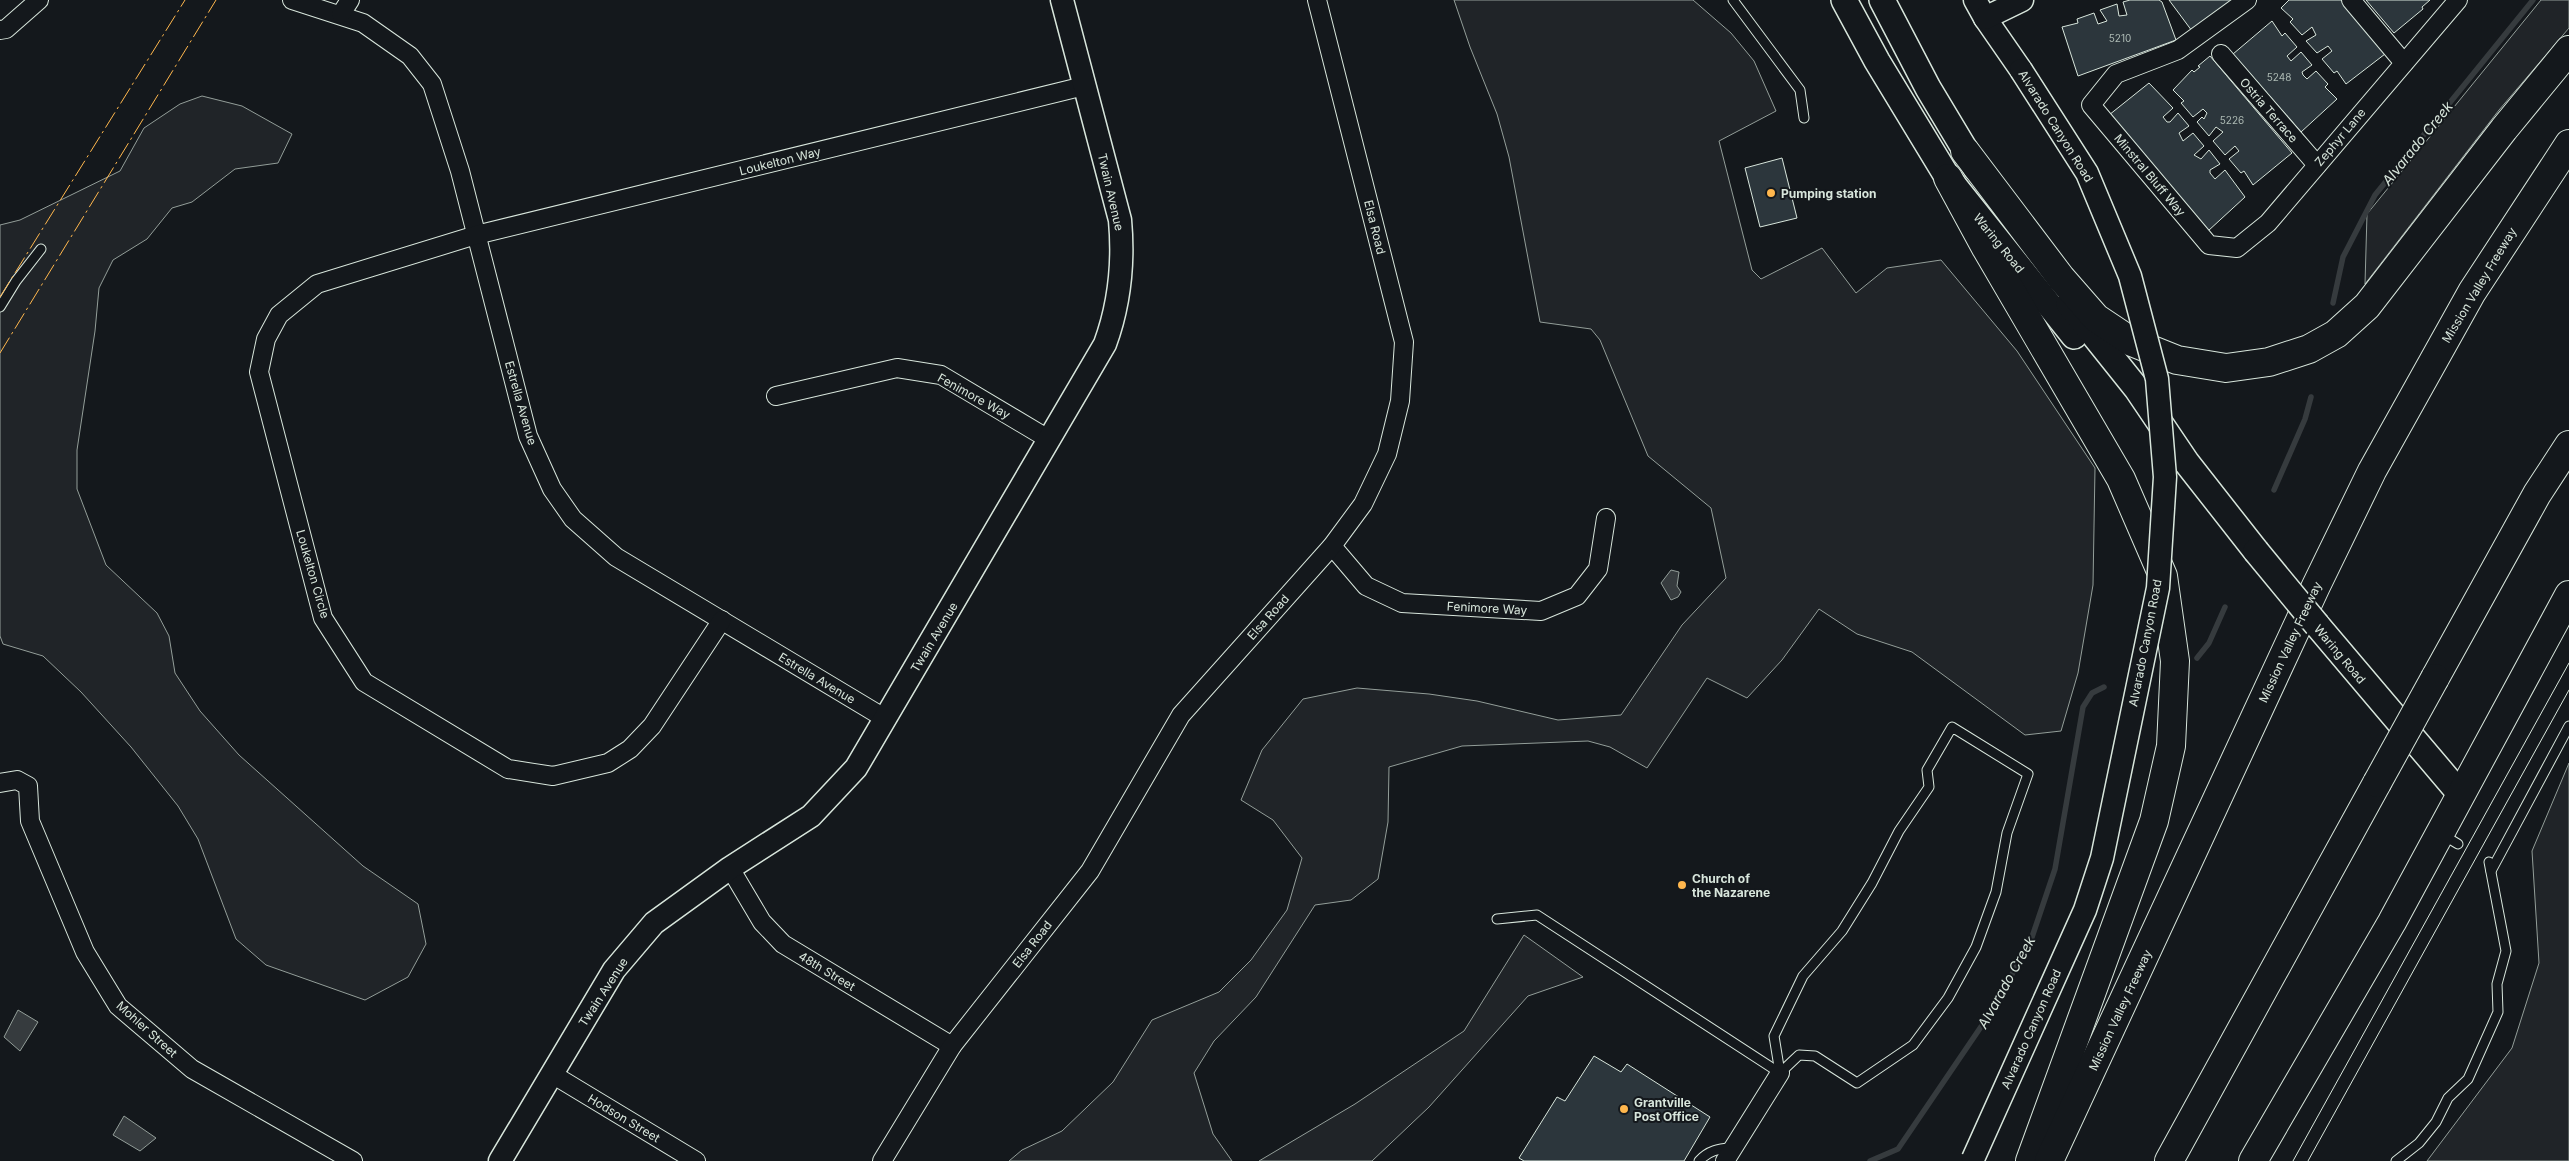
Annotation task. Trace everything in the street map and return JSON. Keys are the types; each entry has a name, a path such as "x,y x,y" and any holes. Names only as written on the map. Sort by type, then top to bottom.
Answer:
{"highway":[{"path":"1965,151 2060,278 2096,318 2132,342 2177,360 2226,368 2268,362 2309,348 2336,334 2367,306 2504,129 2569,50"},
{"name":"Mission Valley Freeway","path":"2049,1161 2316,586 2372,471 2472,292 2569,144"},
{"path":"1948,178 1986,248 2121,479 2163,576 2176,661 2171,746 2154,821 2030,1161"},
{"path":"2170,1161 2537,494 2569,445"},
{"path":"2253,1161 2392,922 2450,839 2460,795 2569,595"}],"main road":[{"name":"Waring Road","path":"1844,0 1877,61 1948,178 2124,400 2187,463"},
{"name":"Waring Road","path":"1882,0 1928,88 1965,151 2076,314 2137,389 2187,463 2256,551 2350,666 2460,795"}],"street":[{"path":"0,30 6,29 39,0"},
{"name":"Estrella Avenue","path":"292,0 345,7 363,23 410,56 432,84 476,235 528,436 552,489 573,519 616,557 886,719"},
{"name":"Twain Avenue","path":"500,1161 614,970 654,923 730,868 811,816 856,768 1105,344 1116,314 1123,252 1120,220 1062,0"},
{"name":"Elsa Road","path":"882,1161 952,1046 1090,871 1181,715 1332,546 1363,504 1387,454 1400,401 1404,342 1317,0"},
{"path":"1980,9 2022,0"},
{"name":"Minstral Bluff Way","path":"2208,245 2091,105 2116,74 2178,50 2247,0"},
{"path":"2351,0 2404,63"},
{"name":"Zephyr Lane","path":"2208,245 2237,248 2268,223 2458,0"},
{"name":"Alvarado Canyon Road","path":"1973,1160 2085,910 2102,858 2158,588 2166,477 2157,379 2130,276 2087,173 1980,9"},
{"name":"Ostria Terrace","path":"2221,54 2317,165"},
{"name":"Loukelton Way","path":"476,235 1084,86"},
{"name":"Loukelton Circle","path":"476,235 318,284 279,315 266,339 259,372 323,618 364,682 508,769 553,776 608,763 630,749 652,726 722,620"},
{"name":"Fenimore Way","path":"776,396 897,368 940,375 1050,440"},
{"name":"Fenimore Way","path":"1332,546 1366,586 1402,603 1541,611 1577,596 1598,569 1606,518"},
{"name":"Mohler Street","path":"0,782 17,780 28,786 30,820 85,952 118,1006 192,1069 352,1161"},
{"name":"48th Street","path":"730,868 762,922 783,944 952,1046"},
{"path":"1729,1154 1780,1073"},
{"name":"Hodson Street","path":"552,1074 696,1161"}],"lane":[{"path":"1733,0 1800,90 1804,118"},
{"path":"0,307 16,281 41,249"},
{"path":"2396,1161 2419,1143 2436,1122 2448,1098 2468,1079 2498,1012 2497,984 2506,951 2496,908 2490,866 2569,726"},
{"path":"1952,727 2028,774 2007,833 1996,892 1976,947 1948,998 1929,1027 1912,1045 1857,1083 1815,1056 1799,1055 1780,1073 1774,1036 1804,976 1842,931 1872,884 1899,831 1929,787 1926,770 1952,727"},
{"path":"1497,919 1537,915 1780,1073"},
{"path":"1699,1161 1705,1154 1716,1150 1729,1154"}],"shaded area":[{"path":"1454,0 1693,0 1731,33 1754,61 1776,111 1719,141 1752,270 1761,279 1822,248 1856,293 1887,268 1941,260 2017,351 2095,468 2093,585 2078,673 2061,731 2025,735 1912,652 1857,634 1819,609 1782,660 1747,698 1707,678 1647,768 1610,747 1588,741 1462,746 1389,767 1388,822 1378,879 1351,900 1315,905 1256,997 1214,1041 1194,1073 1213,1134 1232,1161 1009,1161 1022,1150 1062,1131 1113,1082 1152,1020 1219,992 1251,960 1287,910 1302,858 1273,820 1241,800 1262,750 1303,699 1357,688 1429,694 1477,701 1558,720 1621,715 1682,625 1726,578 1711,508 1648,456 1600,340 1591,329 1540,322 1509,157 1497,114 1470,47"},
{"path":"2541,0 2569,0 2569,28 2499,110 2365,284 2367,214"},
{"path":"202,96 242,106 292,134 278,163 235,169 192,202 172,208 147,239 113,260 99,288 95,331 77,450 77,489 106,565 157,613 169,636 175,673 200,711 239,755 363,866 418,904 426,944 408,977 365,1000 266,965 236,939 198,839 178,806 131,747 81,692 43,656 3,644 0,636 0,225 20,220 120,171 144,128 180,104"},
{"path":"1671,570 1679,572 1677,586 1681,592 1678,597 1671,600 1661,583"},
{"path":"2569,763 2569,1161 2427,1161 2512,1048 2539,963 2532,851"},
{"path":"1524,935 1583,977 1528,996 1429,1107 1372,1161 1259,1161 1355,1104 1464,1031"},
{"path":"18,1010 38,1022 20,1051 4,1037"},
{"path":"124,1116 156,1138 140,1151 113,1135"}],"building":[{"path":"2130,0 2159,0 2162,2 2176,40 2078,76 2062,27 2078,23 2077,19 2094,13 2098,24 2107,21 2100,10 2117,4 2119,16 2127,15 2123,2"},
{"path":"2169,0 2233,0 2192,31"},
{"path":"2289,0 2341,0 2385,54 2346,84 2337,71 2334,73 2322,59 2332,51 2328,46 2317,53 2306,41 2316,35 2312,27 2302,35 2290,22 2293,19 2281,8"},
{"path":"2366,0 2430,0 2422,7 2423,9 2394,33"},
{"path":"2272,21 2282,36 2285,33 2297,47 2287,56 2291,61 2301,52 2312,65 2302,72 2303,75 2307,79 2316,71 2328,84 2325,87 2337,99 2301,132 2233,54"},
{"path":"2210,56 2292,153 2253,185 2244,171 2241,173 2229,159 2239,151 2235,146 2225,155 2213,141 2223,132 2216,127 2209,136 2197,122 2202,117 2204,119 2207,113 2203,109 2193,117 2181,103 2184,101 2173,90 2192,70 2194,72"},
{"path":"2149,83 2173,108 2163,117 2167,122 2170,122 2178,113 2189,126 2179,133 2183,141 2193,133 2204,146 2194,155 2201,159 2209,150 2220,164 2210,170 2210,173 2215,179 2225,170 2245,197 2208,231 2109,115"},
{"name":"Pumping station","path":"1782,158 1797,218 1760,227 1745,168"},
{"name":"Grantville Post Office","path":"1594,1056 1621,1072 1627,1064 1710,1117 1684,1161 1524,1161 1519,1158 1557,1097 1565,1101"}],"waterway":[{"name":"Alvarado Creek","path":"2333,303 2343,257 2375,195 2533,0"},
{"name":"Alvarado Creek","path":"2274,490 2305,419 2311,397"},
{"name":"Alvarado Creek","path":"2197,658 2209,643 2225,607"},
{"name":"Alvarado Creek","path":"1870,1161 1898,1149 1991,1012 2031,940 2055,869 2083,707 2092,693 2104,687"}],"tram line":[{"path":"2293,1161 2569,663"},
{"path":"2308,1161 2569,690"}],"power":[{"path":"0,297 185,0"},
{"path":"0,353 216,0"}],"place":[{"name":"Pumping station","path":"1771,193"},
{"name":"Church of the Nazarene","path":"1682,885"},
{"name":"Grantville Post Office","path":"1624,1109"}]}
